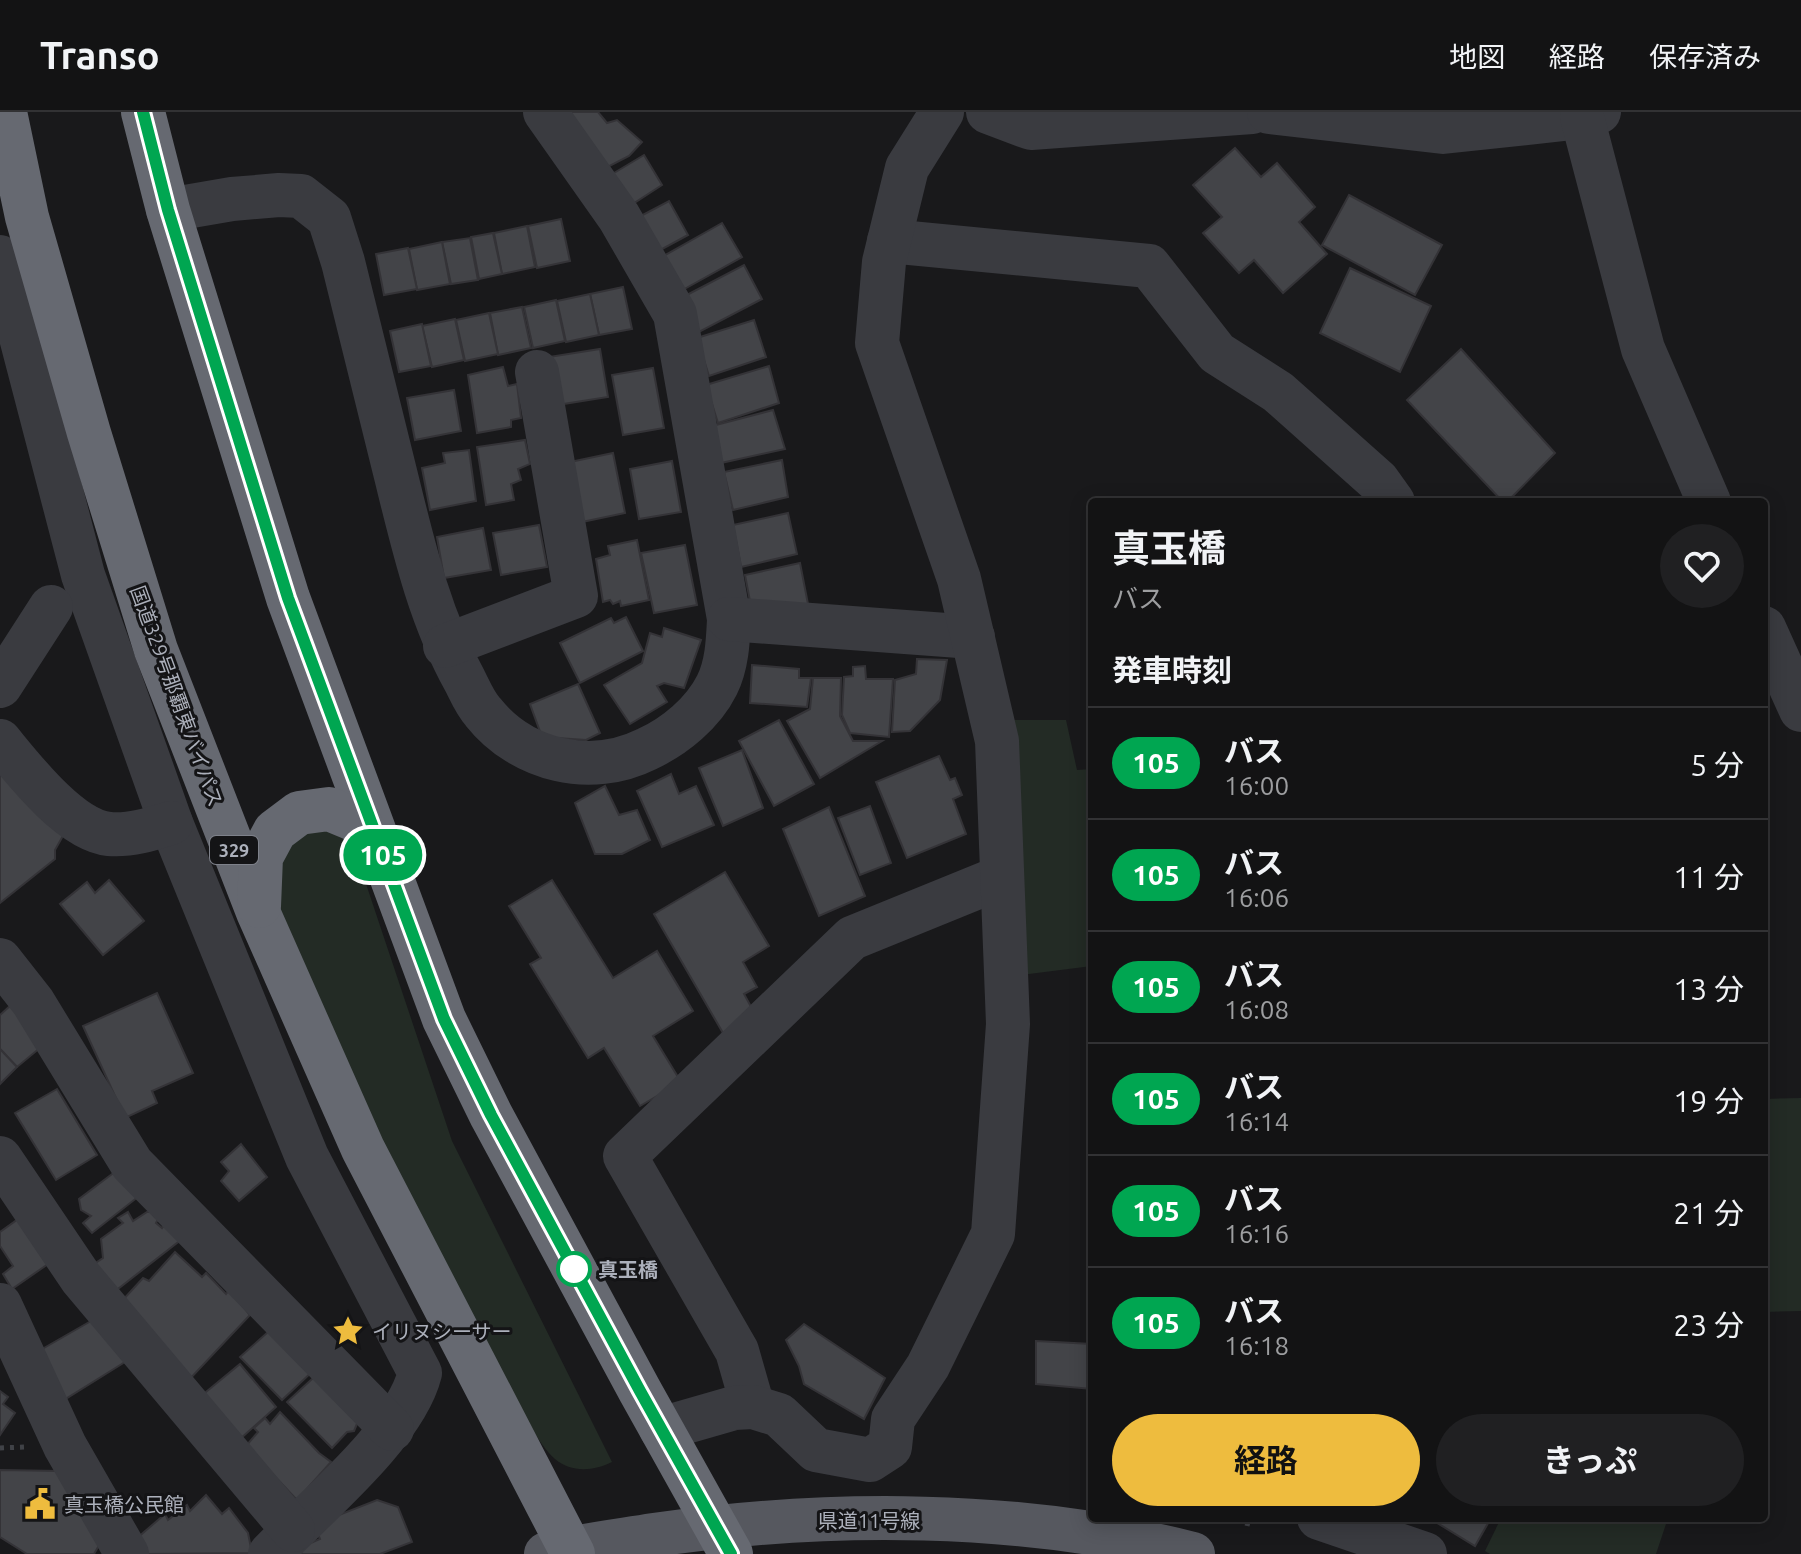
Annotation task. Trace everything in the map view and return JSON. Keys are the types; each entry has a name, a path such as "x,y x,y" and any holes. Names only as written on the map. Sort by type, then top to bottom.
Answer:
{"highway":[{"name":"国道329号那覇東バイパス","path":"5,112 31,231 156,650 258,912 363,1149 563,1552"},
{"path":"143,112 168,210 288,598 444,1019 491,1115 723,1540"},
{"path":"258,912 261,857 275,831 299,813 329,809 358,821 389,871"}],"main road":[{"name":"県道11号線","path":"563,1552 723,1540 790,1521 942,1520 1099,1535 1193,1554"}],"street":[{"path":"168,210 232,199 301,196 329,218 343,262 418,563 445,646 482,712 508,737 538,755 576,762 611,763 644,751 674,735 697,712 717,685 727,654 729,619 675,314 619,217 545,112"},
{"path":"661,1429 734,1408 753,1407 779,1415 816,1450 870,1460 890,1447 893,1419 928,1366 993,1234 1008,1024 997,741 959,579 877,343 884,262 907,168 942,112"},
{"path":"988,112 1031,128 1252,112"},
{"path":"1269,112 1443,132 1591,114 1643,349 1707,498"},
{"path":"889,241 1149,266 1217,353 1278,392 1378,481 1390,498"},
{"path":"0,257 83,575 171,823 307,1157 420,1373 415,1393 392,1429 282,1542 81,1278 0,1158"},
{"path":"445,646 576,596 537,372"},
{"path":"0,686 51,607"},
{"path":"729,619 973,637"},
{"path":"1768,641 1791,714"},
{"path":"0,741 41,790 80,822 107,834 146,830 171,823"},
{"path":"753,1407 737,1351 625,1156 852,938 1002,877"},
{"path":"0,960 33,1002 132,1164 392,1429"},
{"path":"0,1305 65,1446 127,1554"},
{"path":"1331,1522 1425,1554"}],"path":[{"path":"1247,1526 1248,1522"}],"shaded area":[{"path":"1007,720 1066,720 1077,770 1088,769 1088,967 1021,975"},
{"path":"324,827 352,842 452,1141 612,1462 590,1469 568,1467 555,1459 539,1440 437,1255 356,1085 280,912 276,879 289,837"},
{"path":"1801,1098 1801,1311 1768,1312 1768,1099"},
{"path":"1499,1522 1667,1522 1656,1554 1490,1554 1485,1551"}],"building":[{"path":"562,112 598,112 607,123 617,120 642,142 629,156 598,172"},
{"path":"1235,148 1261,177 1277,163 1315,207 1299,222 1327,254 1283,293 1254,260 1239,273 1203,233 1222,217 1193,185"},
{"path":"644,155 662,185 628,207 609,176"},
{"path":"1349,195 1442,245 1415,295 1322,245"},
{"path":"669,201 688,235 655,253 637,218"},
{"path":"561,219 570,261 537,268 528,226"},
{"path":"722,223 742,257 679,292 660,258"},
{"path":"527,226 535,267 502,274 494,233"},
{"path":"493,233 502,274 479,279 471,237"},
{"path":"470,238 478,280 451,284 442,242"},
{"path":"442,242 450,284 417,290 409,249"},
{"path":"408,248 417,289 384,295 376,254"},
{"path":"744,265 762,299 699,332 681,298"},
{"path":"1350,268 1431,306 1400,372 1320,333"},
{"path":"623,287 632,329 599,335 590,294"},
{"path":"590,294 599,335 566,342 557,301"},
{"path":"556,300 565,341 533,348 524,307"},
{"path":"522,307 531,348 498,355 490,313"},
{"path":"489,313 498,354 465,361 456,320"},
{"path":"455,319 464,360 432,367 422,326"},
{"path":"754,320 766,357 709,376 697,338"},
{"path":"422,324 431,366 399,372 390,331"},
{"path":"600,349 608,397 557,405 549,357"},
{"path":"1461,349 1555,453 1511,498 1499,498 1407,400"},
{"path":"769,366 779,403 718,423 706,385"},
{"path":"503,367 508,386 517,384 521,418 511,420 511,427 477,433 468,375"},
{"path":"653,368 664,428 623,435 612,375"},
{"path":"454,390 461,431 415,440 407,398"},
{"path":"773,410 785,449 721,463 712,426"},
{"path":"525,440 530,464 518,469 521,480 511,484 514,500 486,505 477,447"},
{"path":"469,450 476,501 430,510 422,468 445,463 443,453"},
{"path":"613,453 625,513 582,522 570,462"},
{"path":"782,460 788,497 733,510 724,472"},
{"path":"672,461 681,512 639,519 630,469"},
{"path":"788,513 797,554 741,567 733,525"},
{"path":"539,525 547,567 501,575 493,533"},
{"path":"483,528 491,570 444,578 437,537"},
{"path":"637,540 649,600 621,606 620,601 613,604 610,600 603,602 596,559 610,555 608,546"},
{"path":"685,545 697,605 654,613 641,553"},
{"path":"800,563 808,604 753,617 745,575"},
{"path":"626,617 643,651 580,683 560,643 611,618 614,623"},
{"path":"664,628 701,640 684,688 664,683 657,686 667,702 630,724 604,685 642,663 650,633 662,637"},
{"path":"917,659 947,660 940,700 910,731 892,732 895,680 916,674"},
{"path":"752,665 799,669 799,678 811,678 807,707 750,703"},
{"path":"865,666 866,679 893,679 889,737 850,733 842,715 844,677 853,676 853,667"},
{"path":"813,678 841,678 840,716 853,741 882,741 820,778 787,721 810,709"},
{"path":"578,684 600,733 586,740 542,737 530,704"},
{"path":"779,720 814,784 774,806 739,741"},
{"path":"742,750 763,808 723,826 699,768"},
{"path":"939,756 950,780 955,778 962,795 953,799 966,834 907,858 876,782"},
{"path":"0,773 64,834 55,850 55,859 0,903"},
{"path":"671,774 679,794 696,786 714,825 662,847 637,791"},
{"path":"605,786 619,815 637,810 650,840 622,854 595,854 575,803"},
{"path":"870,806 891,863 860,875 838,818"},
{"path":"829,807 865,896 819,916 783,829"},
{"path":"725,872 769,946 743,962 757,987 744,994 755,1014 723,1033 654,914"},
{"path":"109,880 144,921 103,955 60,904 87,882 95,893"},
{"path":"552,880 613,978 657,951 693,1011 653,1036 681,1082 640,1106 604,1048 588,1058 530,964 541,958 509,906"},
{"path":"157,993 193,1073 152,1091 157,1103 125,1118 83,1026"},
{"path":"11,1005 46,1043 17,1067 0,1049 0,1015"},
{"path":"0,1049 17,1067 0,1084"},
{"path":"57,1089 97,1155 56,1180 15,1113"},
{"path":"241,1144 267,1177 239,1201 221,1181 229,1171 221,1162"},
{"path":"120,1168 143,1193 92,1233 83,1223 91,1216 81,1210 79,1199"},
{"path":"128,1212 133,1221 147,1212 155,1212 159,1217 156,1223 162,1228 168,1221 182,1239 114,1292 94,1264 103,1258 101,1239 123,1223 118,1218"},
{"path":"21,1217 51,1262 12,1289 3,1274 13,1266 0,1246 0,1232"},
{"path":"175,1252 202,1277 206,1273 226,1294 229,1290 250,1315 186,1383 120,1303 143,1278 149,1281"},
{"path":"98,1317 125,1362 59,1403 30,1356"},
{"path":"277,1324 314,1370 282,1400 240,1357"},
{"path":"804,1324 885,1378 864,1419 804,1384 786,1340"},
{"path":"1036,1341 1088,1344 1088,1389 1036,1384"},
{"path":"240,1364 276,1407 240,1439 201,1396"},
{"path":"325,1367 359,1419 354,1431 347,1432 332,1448 287,1402"},
{"path":"0,1391 8,1397 3,1404 15,1413 0,1435"},
{"path":"280,1412 331,1462 297,1500 246,1446 258,1432 254,1428 265,1418 270,1424"},
{"name":"真玉橋公民館","path":"0,1470 60,1471 101,1542 94,1554 27,1554 0,1537"},
{"path":"206,1495 222,1514 229,1508 248,1533 252,1553 146,1554 136,1539 165,1514 168,1520 187,1505 190,1511"},
{"path":"377,1500 398,1507 412,1542 380,1554 302,1554 299,1548 320,1539 316,1529 326,1520"},
{"path":"1436,1522 1489,1522 1475,1546"}],"bus line":[{"name":"105","path":"143,112 168,210 288,598 444,1019 491,1115 731,1554"}],"place":[{"name":"真玉橋","path":"574,1269"},
{"name":"イリヌシーサー","path":"348,1331"},
{"name":"真玉橋公民館","path":"40,1504"}]}
